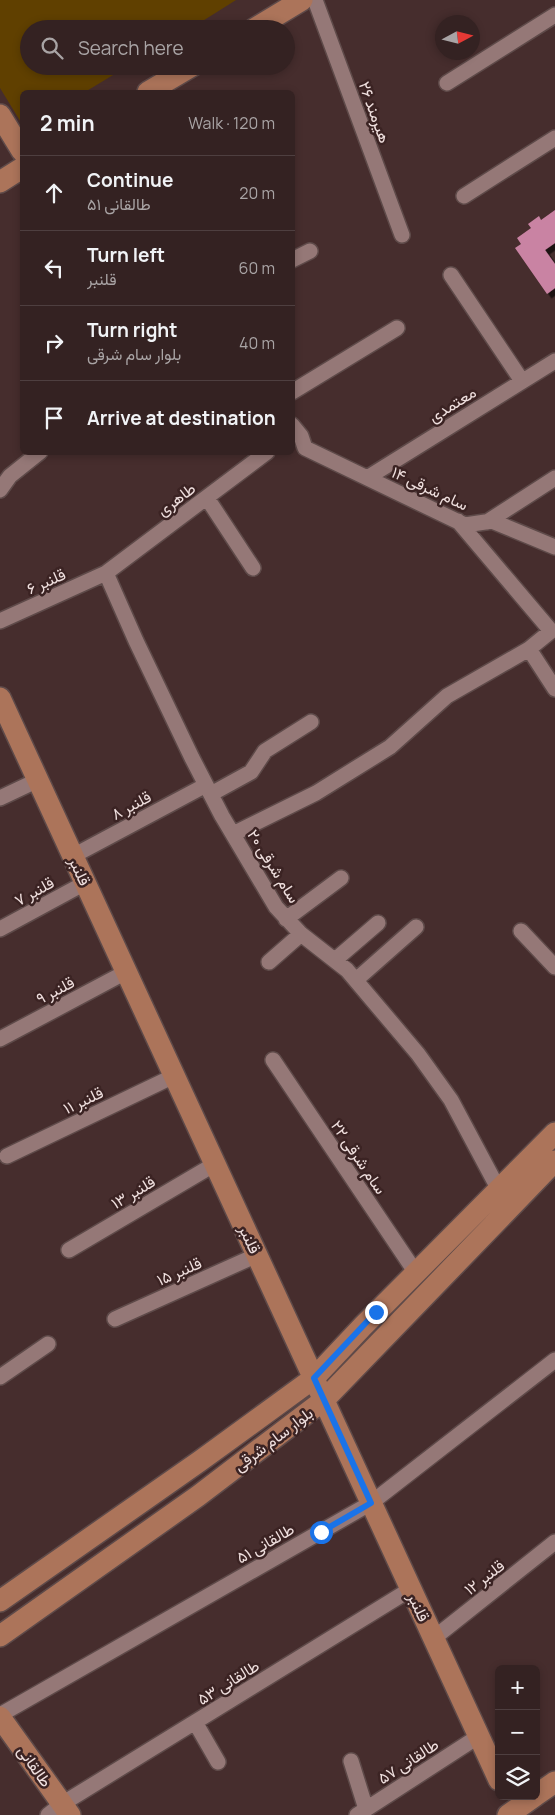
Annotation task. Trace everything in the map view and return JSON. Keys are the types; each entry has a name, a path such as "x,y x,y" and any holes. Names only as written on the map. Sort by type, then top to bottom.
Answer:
{"street":[{"path":"269,20 302,0"},
{"name":"هیرمند ۲۶","path":"315,0 402,235"},
{"path":"447,83 555,16"},
{"path":"151,90 177,75"},
{"path":"0,115 20,148"},
{"path":"464,196 555,138"},
{"path":"0,182 20,169"},
{"path":"295,258 310,250"},
{"path":"451,275 522,381"},
{"path":"295,390 397,328"},
{"name":"معتمدی","path":"367,478 555,361"},
{"name":"سام شرقی ۱۴","path":"297,439 304,448 465,525 492,521 555,547"},
{"path":"0,490 10,476 36,455"},
{"name":"طاهری","path":"106,573 263,455"},
{"path":"487,522 555,478"},
{"path":"207,498 252,568"},
{"path":"233,834 316,793 390,747 447,696 529,649 551,631 458,521"},
{"name":"قلنبر ۶","path":"0,621 106,573"},
{"name":"سام شرقی ۲۰","path":"106,573 136,641 209,789 276,907 301,934 335,960 356,980 437,1078 451,1100 498,1190"},
{"path":"529,649 555,689"},
{"name":"قلنبر","path":"0,698 495,1771"},
{"name":"قلنبر ۸","path":"73,856 209,789 250,772 265,751 311,722"},
{"path":"0,798 38,780"},
{"path":"286,919 341,878"},
{"name":"قلنبر ۷","path":"0,929 85,883"},
{"path":"335,960 378,923"},
{"path":"356,980 416,927"},
{"path":"521,931 555,967"},
{"path":"269,962 301,934"},
{"name":"قلنبر ۹","path":"0,1039 126,972"},
{"name":"سام شرقی ۲۲","path":"273,1060 416,1273"},
{"name":"قلنبر ۱۱","path":"7,1156 174,1076"},
{"name":"بلوار سام شرقی","path":"0,1601 200,1461 314,1378 555,1133"},
{"name":"قلنبر ۱۳","path":"69,1250 215,1164"},
{"name":"بلوار سام شرقی","path":"0,1636 198,1496 324,1400 553,1167"},
{"name":"قلنبر ۱۵","path":"115,1319 257,1255"},
{"path":"0,1377 48,1344"},
{"name":"طالقانی ۵۱","path":"0,1716 371,1503 555,1360"},
{"name":"قلنبر ۱۲","path":"434,1638 553,1548"},
{"name":"طالقانی ۵۳","path":"60,1811 195,1722 411,1589"},
{"name":"طالقانی","path":"0,1716 60,1811"},
{"path":"195,1722 218,1762"},
{"name":"طالقانی ۵۷","path":"361,1812 479,1736"},
{"path":"351,1761 361,1812"},
{"path":"540,1793 555,1782"},
{"path":"509,1808 527,1800"}],"shaded area":[{"path":"0,0 236,0 204,20 20,20 20,75 113,75 88,90 20,90 20,121 0,88"}],"building":[{"path":"555,210 555,243 545,250 555,264 555,288 547,294 515,248 521,244 517,238 531,228 528,224 539,216 541,220"}],"route":[{"path":"321,1532 371,1503 314,1378 376,1312"}]}
